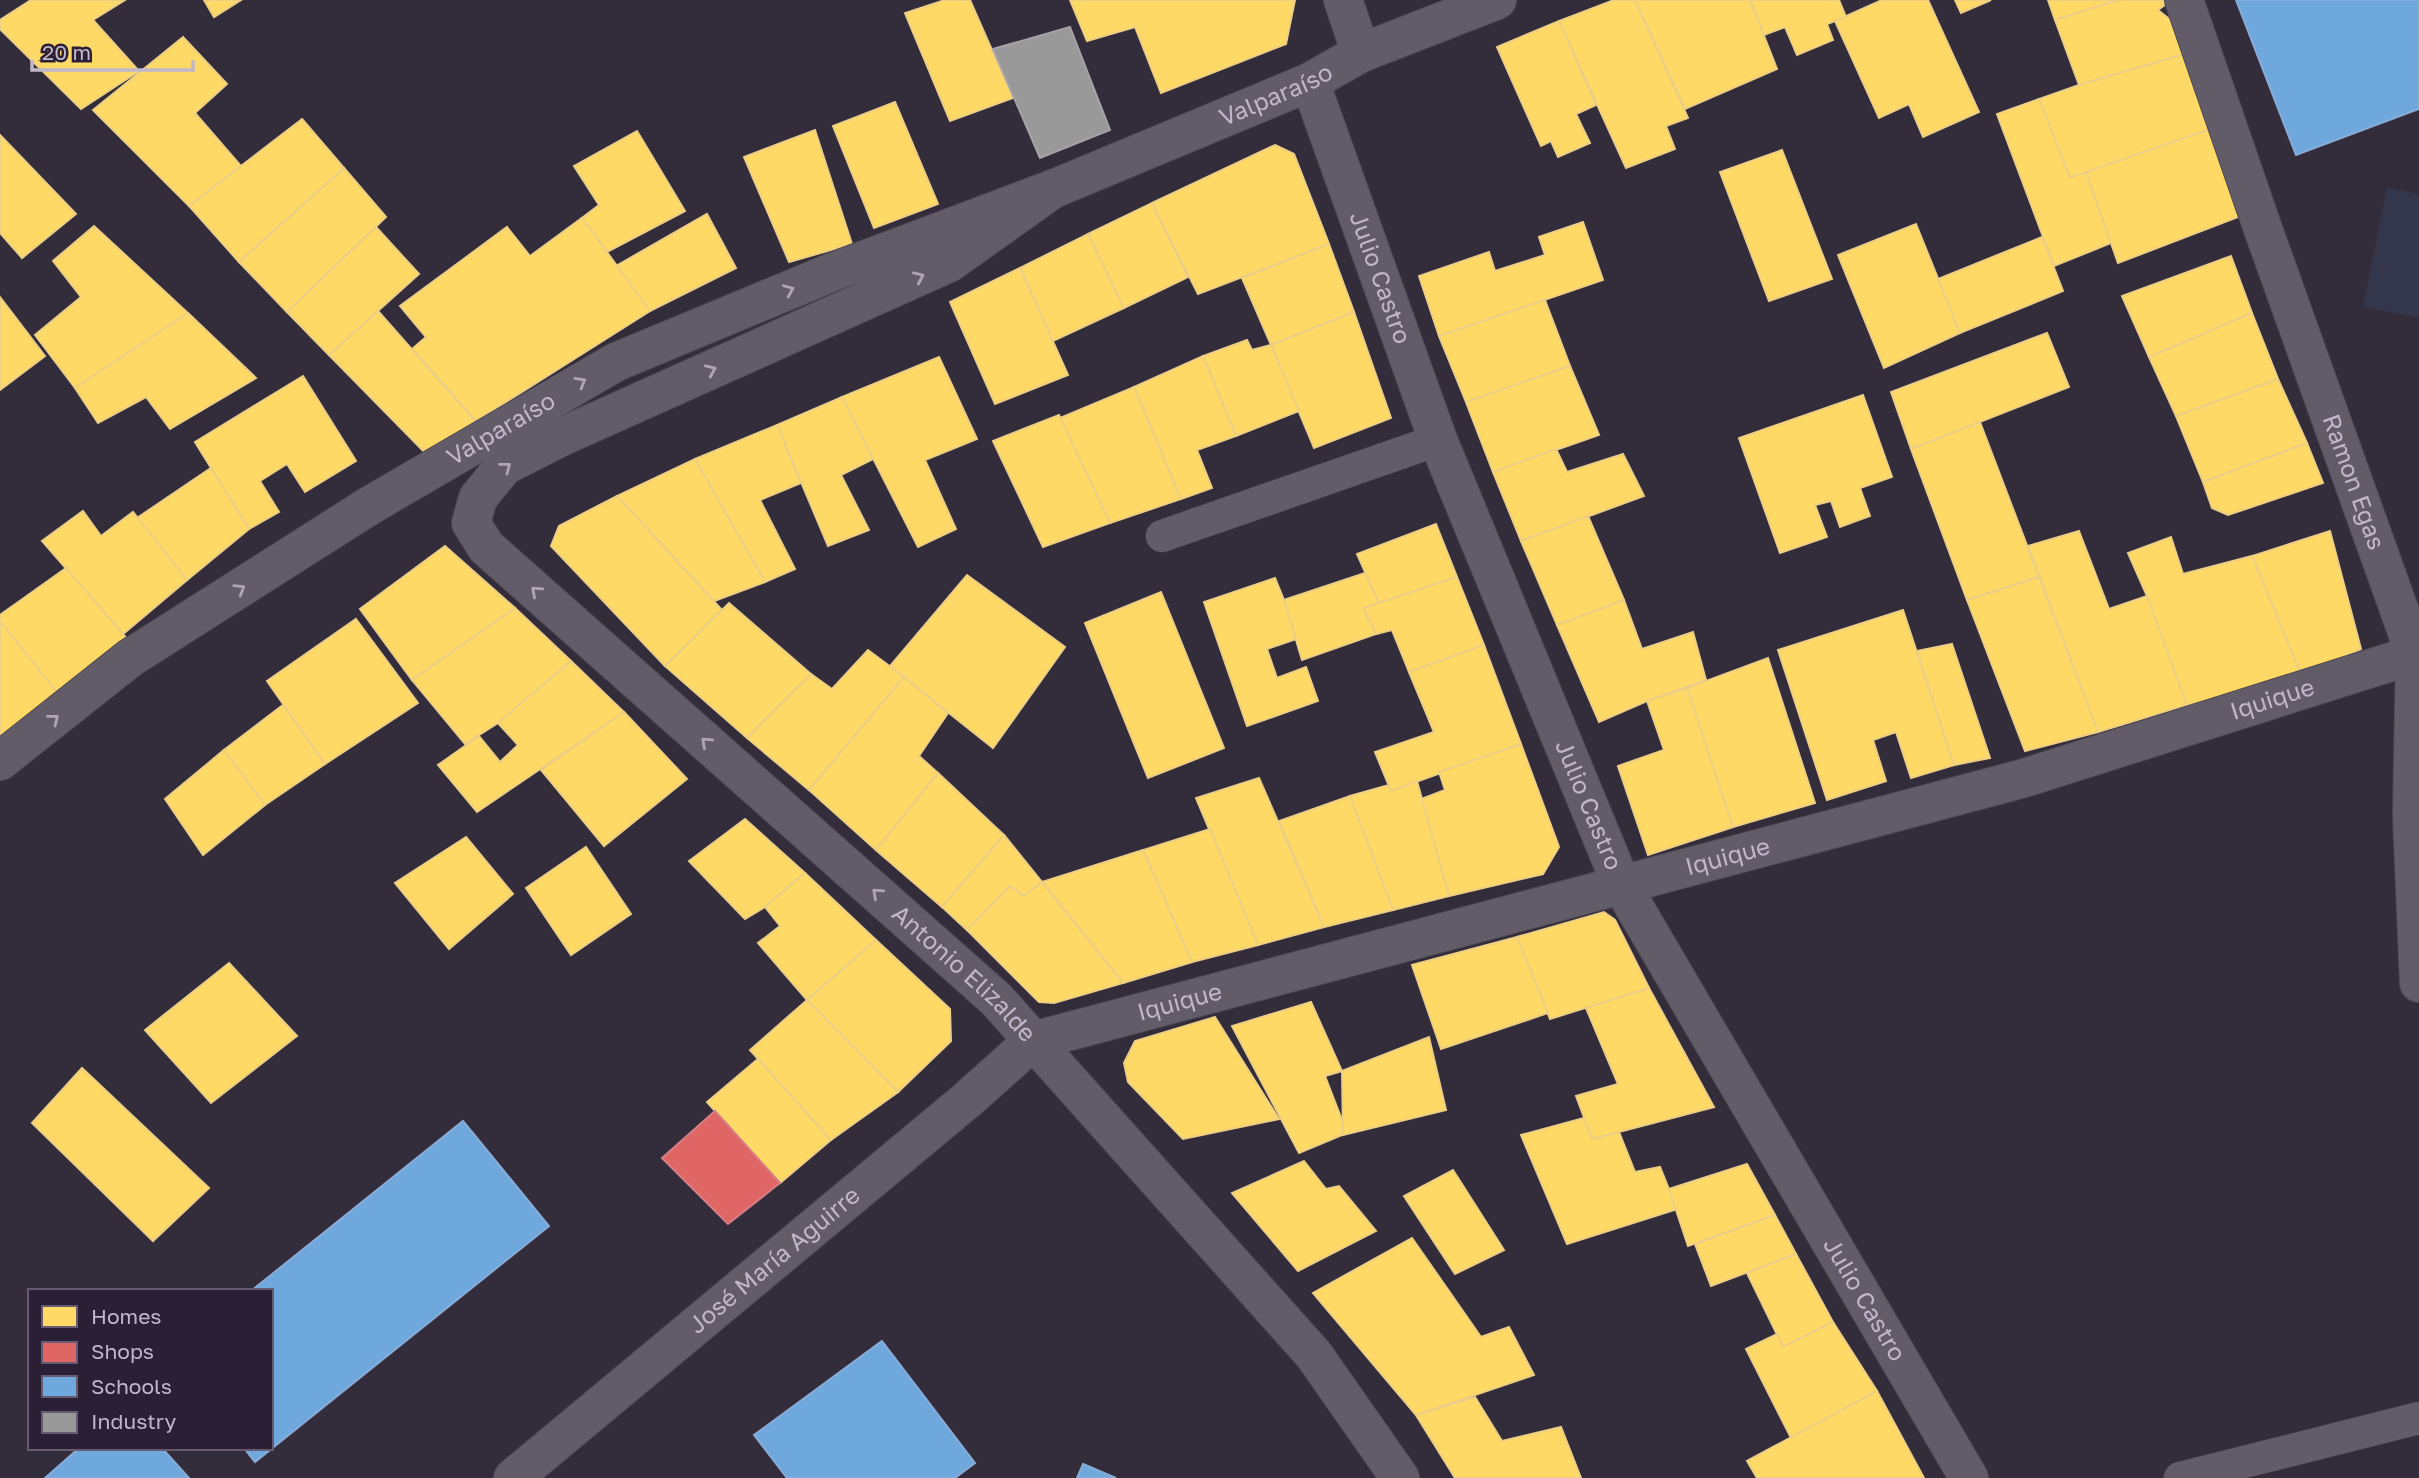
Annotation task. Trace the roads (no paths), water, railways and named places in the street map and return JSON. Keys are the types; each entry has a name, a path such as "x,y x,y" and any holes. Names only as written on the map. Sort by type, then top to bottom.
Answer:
{"street":[{"path":"1343,0 1362,53"},
{"name":"Valparaíso","path":"0,761 130,658 369,506 615,362 835,271 1052,189 1310,82 1362,53 1497,0"},
{"name":"Ramon Egas","path":"2185,0 2268,242 2417,654 2412,816 2419,983"},
{"name":"Julio Castro","path":"1310,82 1438,440 1622,886 1969,1478"},
{"name":"Valparaíso","path":"471,523 478,498 504,466 561,437 949,263 1052,189"},
{"name":"Antonio Elizalde","path":"471,523 486,547 996,999 1314,1355 1400,1478"},
{"name":"Iquique","path":"1033,1041 2021,779 2417,654"},
{"name":"José María Aguirre","path":"513,1478 967,1100 1033,1041"}],"lane":[{"path":"1162,536 1438,440"},
{"path":"2180,1478 2419,1418"}]}
